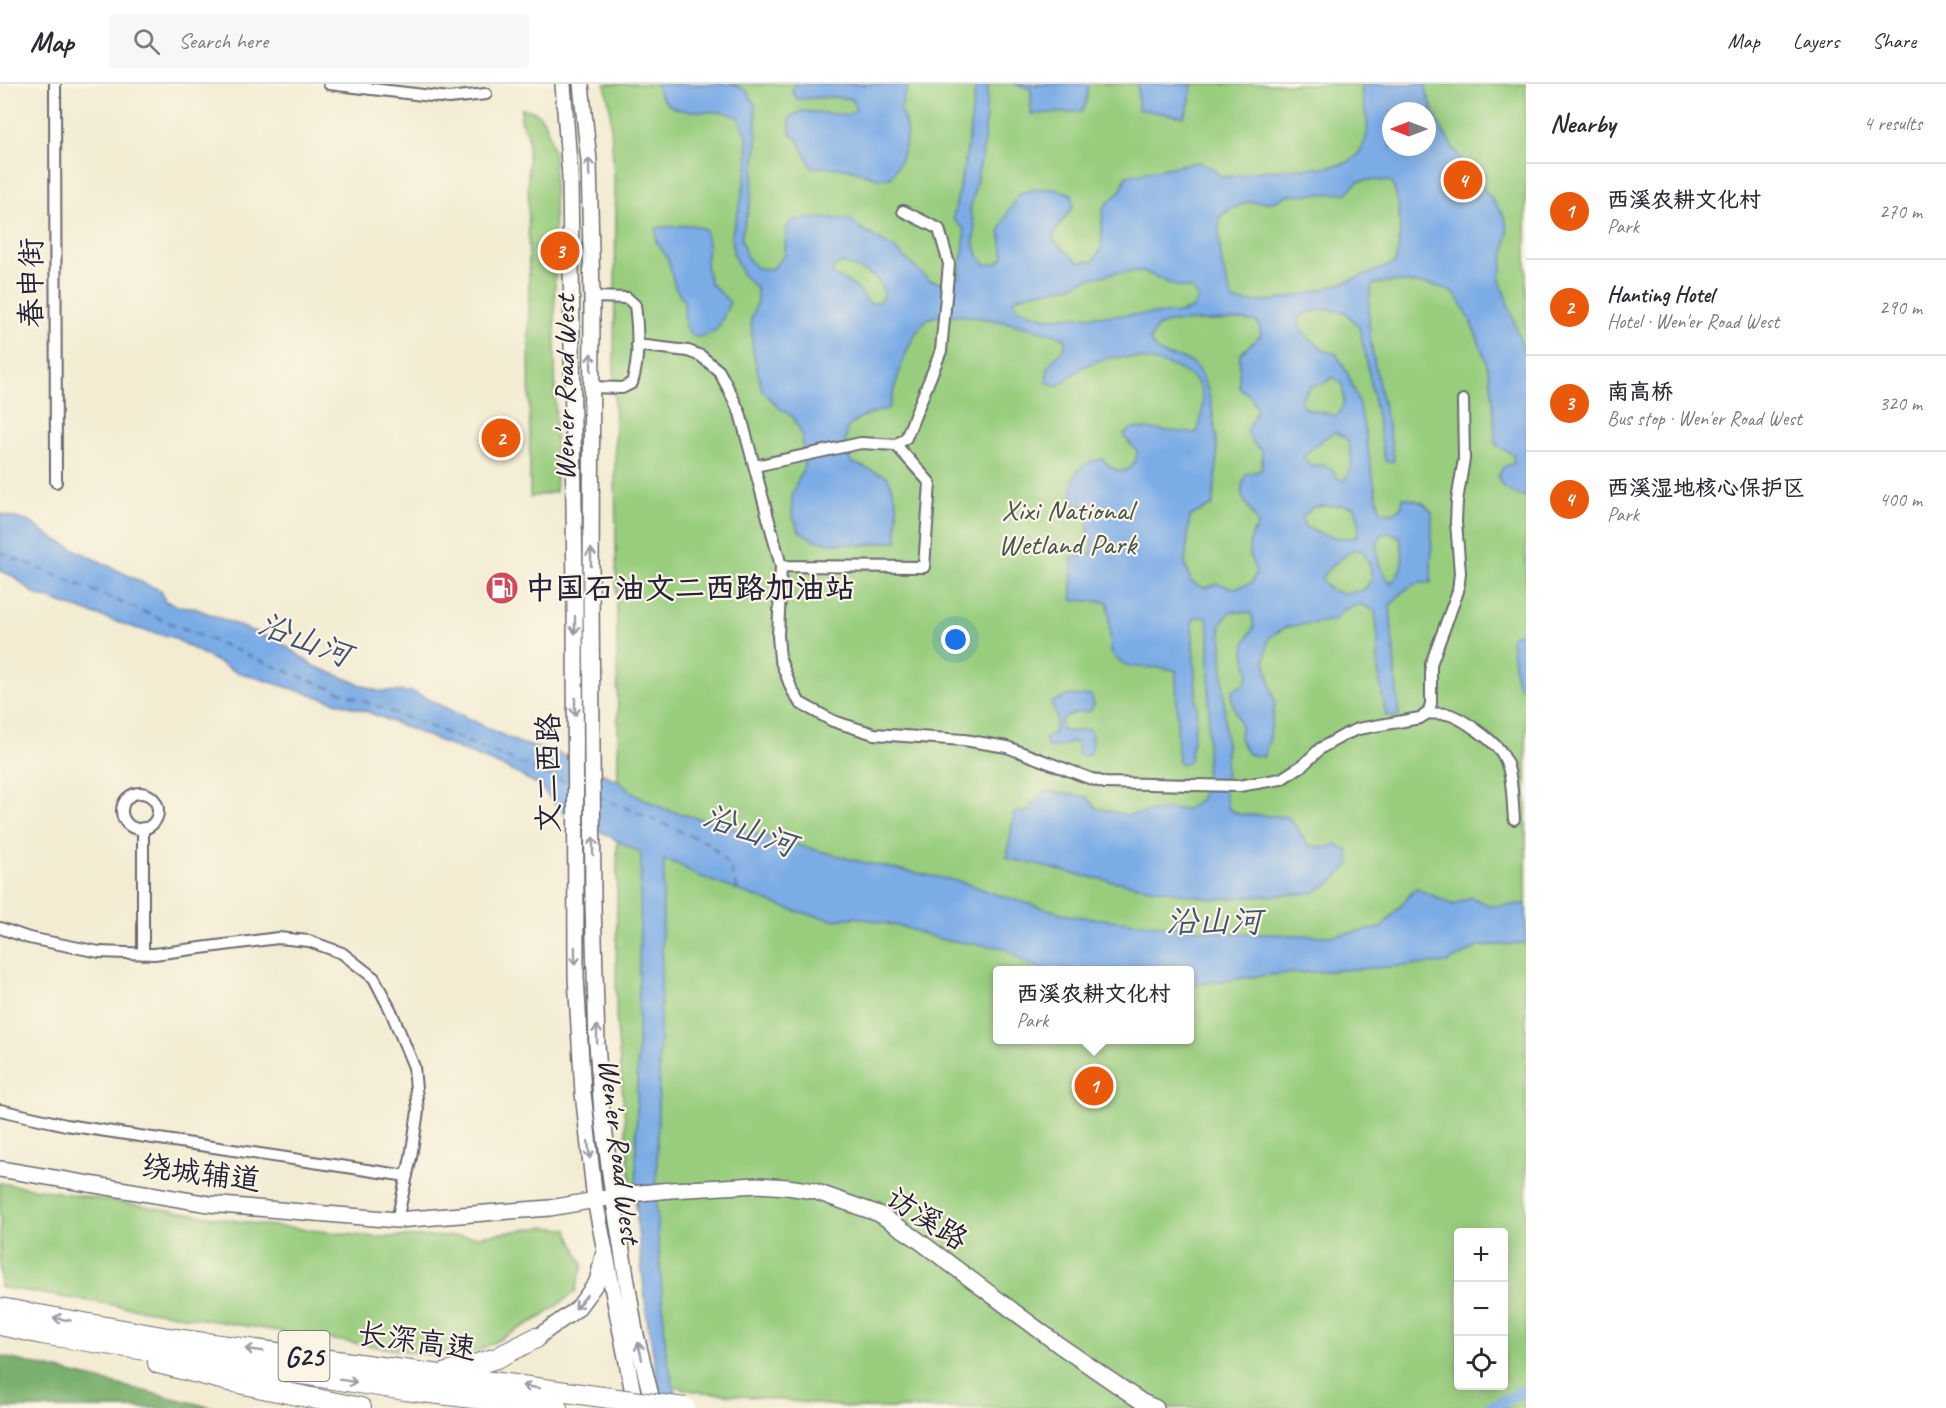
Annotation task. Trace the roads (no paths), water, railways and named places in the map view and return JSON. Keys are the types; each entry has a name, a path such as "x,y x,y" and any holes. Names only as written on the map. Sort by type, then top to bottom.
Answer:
{"highway":[{"name":"长深高速","path":"0,1308 168,1338 685,1408"},
{"name":"长深高速","path":"0,1325 42,1334 405,1390 557,1408"},
{"path":"42,1334 229,1381 361,1408"},
{"path":"441,1375 497,1358 536,1338"}],"main road":[{"name":"Wen'er Road West","path":"563,84 570,176 575,648"},
{"name":"Wen'er Road West","path":"581,84 589,161 592,657"},
{"name":"文二西路","path":"574,897 575,648"},
{"name":"文二西路","path":"592,657 593,904"},
{"name":"Wen'er Road West","path":"574,897 579,1034 595,1200 636,1408"},
{"name":"Wen'er Road West","path":"593,904 597,1044 602,1112 613,1196 636,1331 654,1408"},
{"name":"绕城辅道","path":"0,1169 209,1204 397,1220 550,1208 595,1200"},
{"name":"访溪路","path":"595,1200 670,1190 758,1185 814,1191 879,1214 1069,1352 1142,1402 1156,1408"},
{"path":"536,1338 577,1308 597,1282 604,1250"}],"street":[{"name":"春申街","path":"55,84 56,482"},
{"path":"329,84 448,98 486,94"},
{"path":"755,466 861,443 896,445 906,438 914,424 942,351 949,264 939,229 903,211"},
{"path":"591,297 627,298 635,305 638,322 636,372 632,383 622,388 591,387"},
{"path":"637,345 688,351 710,362 719,371 740,413 780,566 778,636 780,659 792,690 800,703 833,722 874,734 964,740 1007,747 1106,783 1239,786 1281,779 1303,765 1321,748 1358,729 1420,718 1428,713 1448,714 1462,720 1502,753 1508,767 1514,819"},
{"path":"1428,713 1431,704 1431,664 1458,591 1460,573 1456,522 1464,459 1463,400"},
{"path":"780,566 924,567 930,483 896,445"},
{"path":"142,954 143,828"},
{"path":"0,928 29,938 99,952 142,954 178,952 278,938 309,941 342,953 374,978 391,1011 414,1067 418,1111 397,1220"},
{"path":"0,1110 66,1125 407,1176"}],"water":[{"path":"656,84 732,84 747,91 755,104 757,141 751,199 741,238 746,256 756,268 772,269 785,255 786,228 792,220 850,219 860,228 895,249 929,280 942,283 960,277 964,229 953,219 967,150 976,84 988,84 984,146 970,211 975,226 974,242 978,256 986,265 997,263 1004,257 1000,231 1020,193 1046,189 1072,194 1073,207 1059,225 1052,239 1078,262 1094,261 1101,249 1103,208 1121,190 1126,176 1197,162 1212,168 1221,177 1271,170 1329,167 1346,163 1360,151 1367,134 1362,97 1363,84 1425,84 1430,102 1382,102 1382,156 1436,156 1436,117 1458,155 1505,218 1508,232 1500,280 1526,357 1526,497 1508,491 1499,481 1498,476 1503,467 1514,463 1513,454 1498,447 1495,442 1488,369 1469,319 1453,293 1418,283 1386,282 1372,286 1369,326 1394,461 1385,461 1359,327 1345,312 1326,309 1306,313 1298,320 1303,333 1325,351 1336,354 1347,372 1361,410 1381,512 1394,513 1401,507 1403,497 1423,503 1432,512 1431,583 1412,585 1390,606 1399,716 1386,716 1378,670 1375,611 1360,604 1343,610 1335,620 1286,627 1269,638 1265,660 1275,704 1269,742 1263,757 1248,754 1240,740 1241,727 1232,701 1232,690 1244,685 1249,672 1244,649 1254,627 1251,613 1231,611 1221,623 1226,750 1225,795 1228,808 1238,814 1288,817 1308,845 1324,848 1336,844 1348,850 1350,864 1331,883 1312,893 1213,899 1084,876 1007,858 1014,813 1028,812 1035,799 1047,791 1087,797 1096,808 1127,815 1168,809 1187,809 1201,799 1206,778 1209,711 1207,617 1195,617 1192,623 1197,711 1190,760 1187,764 1182,764 1178,761 1176,671 1124,664 1111,651 1108,602 1072,600 1072,556 1091,555 1092,541 1088,540 1088,506 1073,505 1072,488 1079,469 1093,461 1102,459 1119,471 1130,468 1137,451 1124,437 1124,434 1133,428 1194,433 1198,431 1203,400 1201,390 1185,373 1172,367 1158,362 1128,358 1104,359 1093,363 1056,386 1047,382 1047,374 1051,363 1064,348 1066,342 1063,337 991,319 950,315 934,317 924,322 912,341 902,363 889,408 861,417 847,428 845,447 851,462 888,477 897,502 897,541 863,545 814,540 799,531 792,514 792,494 804,467 802,435 793,417 778,407 762,390 753,352 751,319 757,302 757,289 743,275 733,254 732,232 748,164 747,135 738,117 722,112 682,110 666,102 660,95","holes":["1358,181 1391,182 1395,191 1400,222 1395,263 1294,297 1252,302 1234,301 1221,259 1220,216 1249,202 1274,202 1287,195 1347,193","842,263 873,276 884,292 880,302 870,304 854,287 834,276 832,268","1143,271 1176,286 1192,289 1198,300 1192,309 1179,313 1046,318 1018,309 1013,299 1071,286 1084,280 1114,273","1242,320 1258,322 1261,335 1240,354 1239,388 1250,395 1257,409 1247,431 1254,444 1262,451 1262,470 1246,474 1242,490 1244,501 1258,525 1251,537 1249,548 1256,572 1252,583 1236,588 1217,584 1204,588 1191,582 1185,564 1190,516 1213,505 1217,456 1211,404 1199,371 1187,360 1159,352 1150,340 1157,327 1169,322","1333,377 1342,384 1343,405 1337,416 1304,408 1301,399 1311,386 1325,383","1336,432 1347,439 1352,460 1344,481 1337,478 1332,469 1323,465 1310,465 1303,456 1327,436","1343,505 1355,507 1359,522 1358,536 1338,538 1305,527 1302,517 1313,507","1391,533 1400,537 1401,567 1391,583 1378,560 1378,540 1381,534","1354,549 1363,551 1370,566 1372,579 1364,590 1340,593 1329,588 1321,578 1331,566"]},
{"path":"795,84 908,84 900,111 906,128 905,145 891,178 877,178 847,168 812,167 800,144 790,133 790,117 802,111 848,115 856,109 852,99 835,97 797,99 792,91"},
{"path":"1014,84 1089,84 1086,104 1081,112 1031,114 1031,89"},
{"path":"1138,84 1192,84 1189,105 1184,117 1138,109"},
{"path":"692,225 705,229 708,244 706,264 710,283 730,302 714,331 694,337 685,327 684,301 675,287 668,259 656,241 656,228"},
{"path":"0,514 30,522 54,539 161,590 165,601 178,606 192,607 280,642 314,666 377,691 413,692 519,743 558,753 618,781 637,796 667,810 861,862 962,882 1072,916 1233,933 1329,936 1381,928 1416,888 1453,905 1471,897 1491,906 1526,904 1526,943 1480,946 1447,963 1267,975 1194,984 1194,966 1034,966 1025,963 1004,948 939,939 903,927 856,917 834,920 792,910 696,875 678,864 664,860 656,1203 666,1354 679,1408 663,1408 647,1318 637,1222 641,853 560,810 539,785 506,768 368,712 234,671 172,637 135,628 35,594 13,576 0,571"},
{"path":"1526,631 1526,687 1519,686 1516,680 1511,639 1512,635"},
{"path":"1070,695 1091,695 1094,704 1090,712 1075,713 1061,720 1061,729 1068,732 1089,729 1092,736 1092,751 1086,756 1079,755 1077,742 1070,742 1060,747 1048,747 1045,739 1054,733 1056,725 1056,715 1051,703"}],"waterway":[{"path":"1489,1408 1526,1390"}],"place":[{"name":"西溪湿地核心保护区","path":"1463,180"},
{"name":"南高桥","path":"560,251"},
{"name":"Hanting Hotel","path":"501,438"},
{"name":"中国石油文二西路加油站","path":"502,588"},
{"name":"西溪农耕文化村","path":"1094,1086"}],"park label":[{"name":"Xixi National Wetland Park","path":"1067,527"}],"water label":[{"name":"沿山河","path":"305,639"},
{"name":"沿山河","path":"750,830"},
{"name":"沿山河","path":"1214,921"}]}
